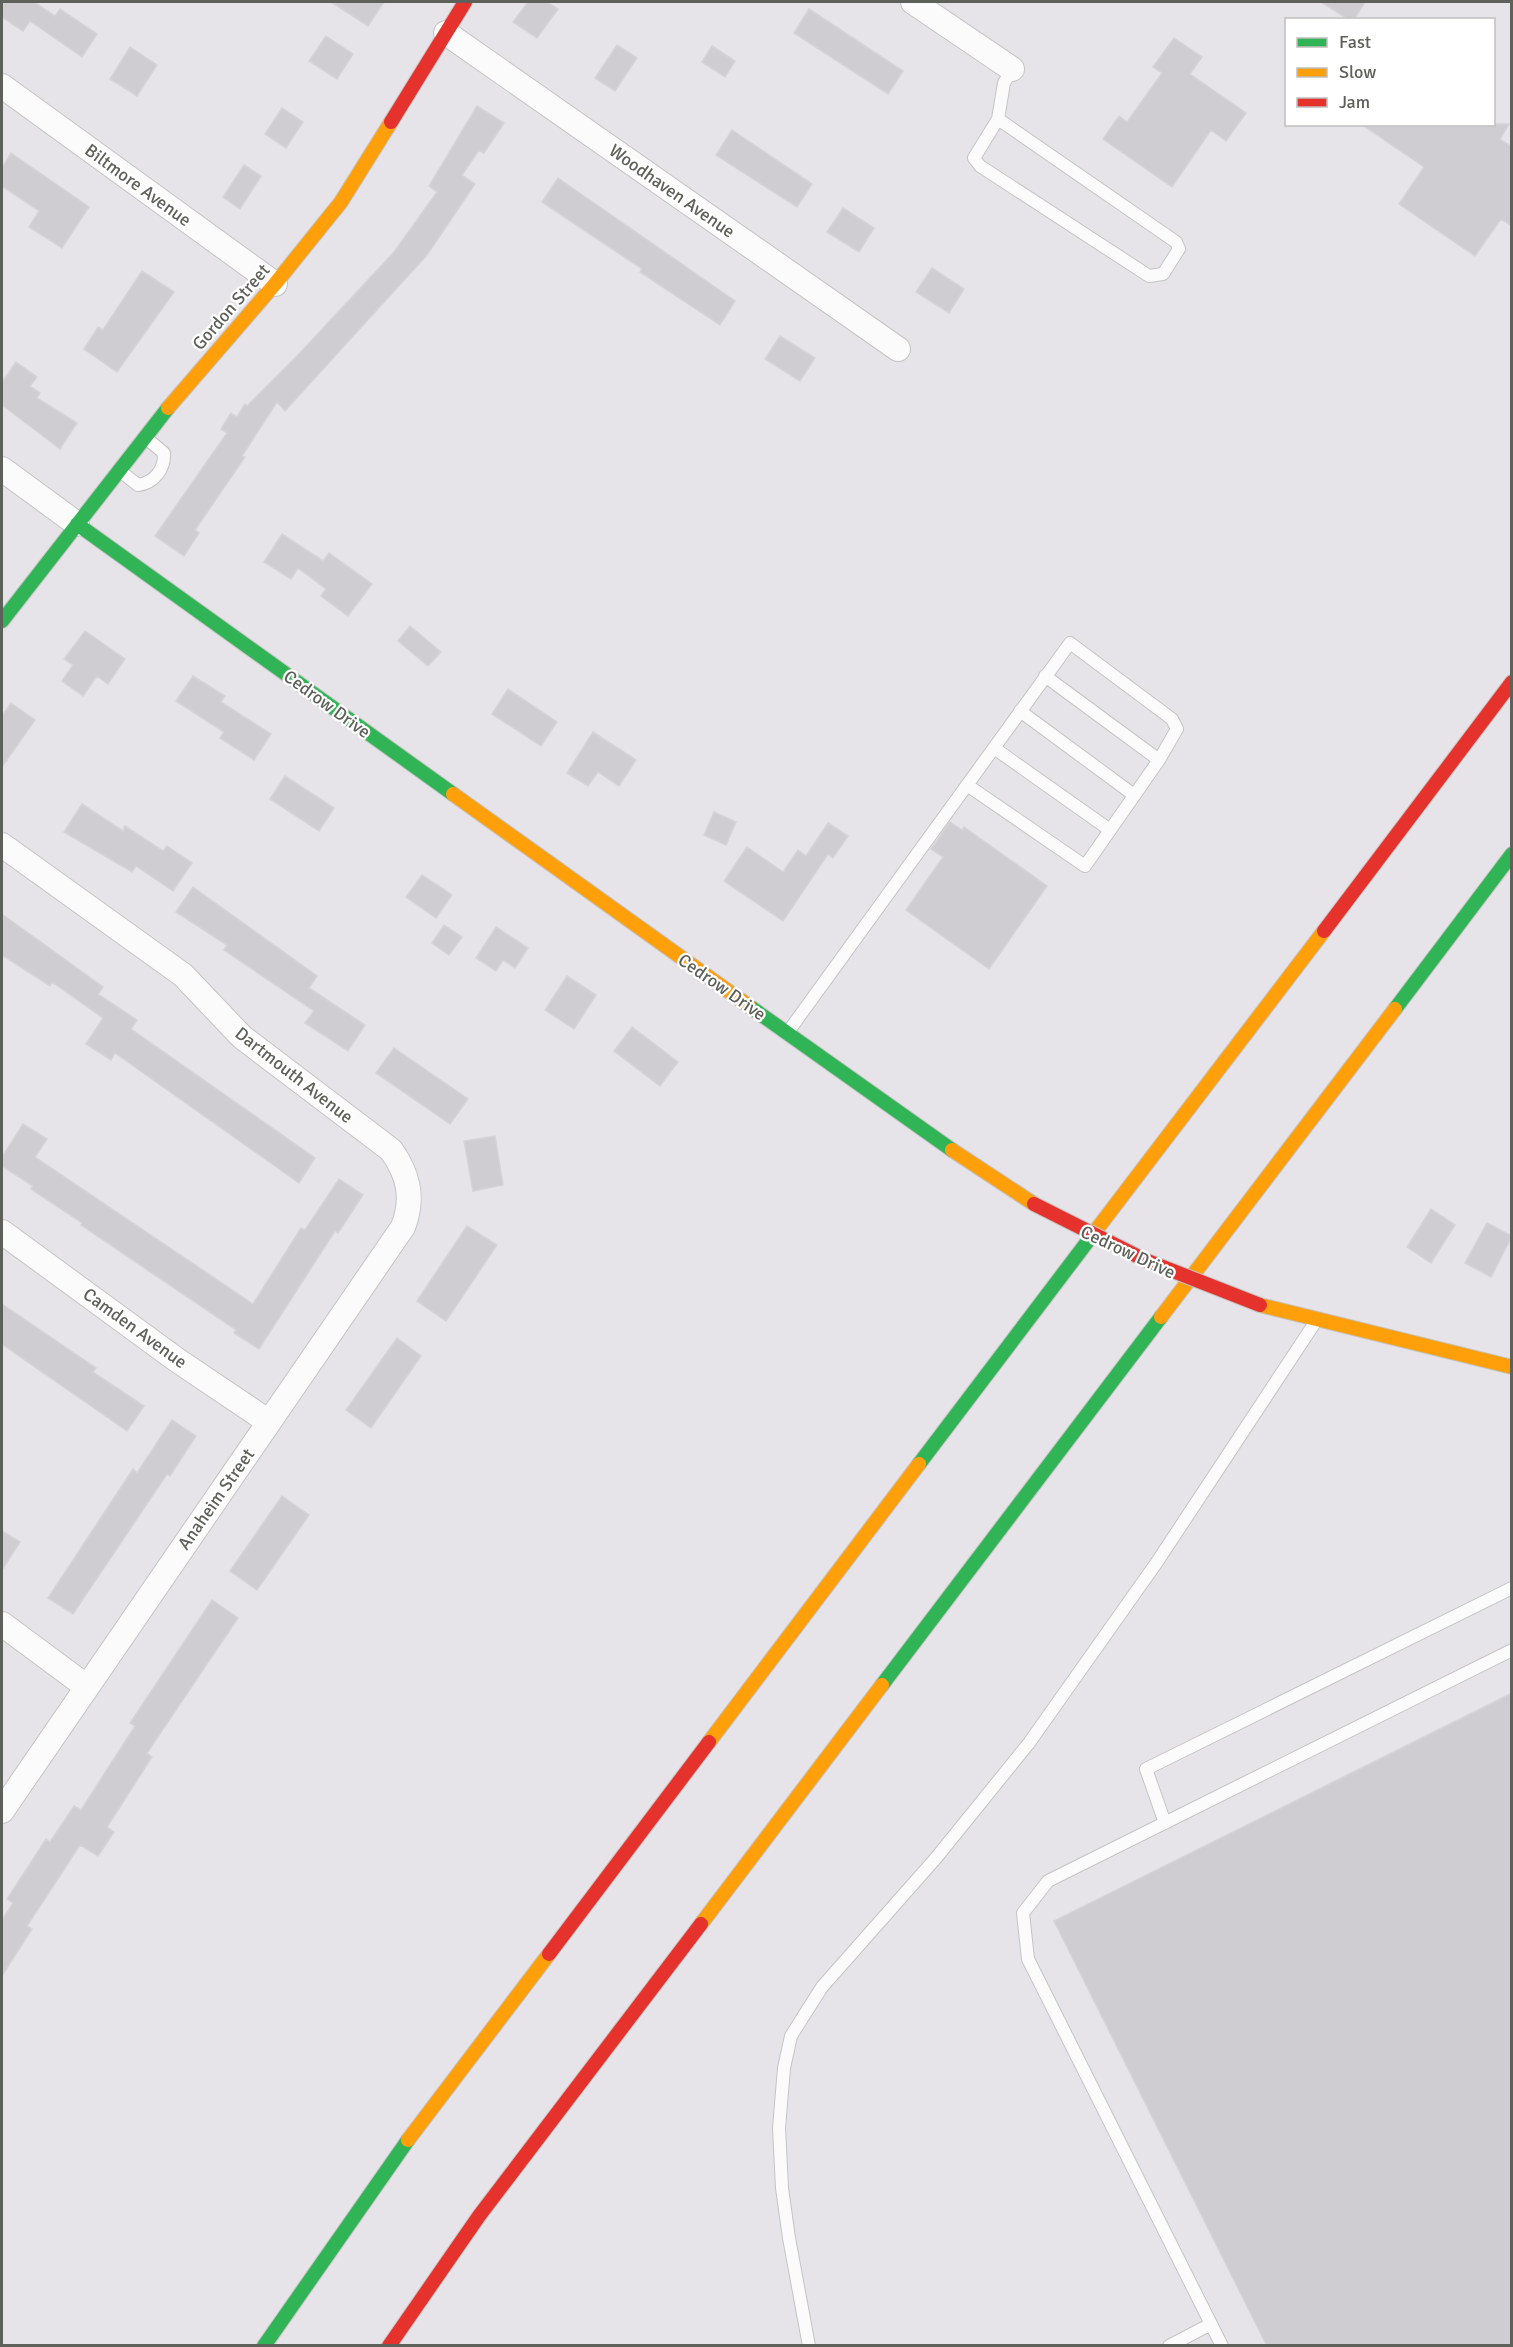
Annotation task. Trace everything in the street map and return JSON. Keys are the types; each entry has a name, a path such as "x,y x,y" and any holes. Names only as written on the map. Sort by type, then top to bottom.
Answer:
{"main road":[{"name":"Gordon Street","path":"2,621 185,386 275,285 341,202 465,2"},
{"name":"Cedrow Drive","path":"77,524 787,1033 981,1170 1034,1204 1089,1236 1145,1263 1260,1305 1512,1367"},
{"path":"264,2346 397,2154 1512,682"},
{"path":"389,2346 487,2206 1512,854"}],"street":[{"path":"913,2 1012,69"},
{"name":"Woodhaven Avenue","path":"446,33 898,349"},
{"name":"Biltmore Avenue","path":"2,86 275,285"},
{"name":"Cedrow Drive","path":"2,469 77,524"},
{"name":"Dartmouth Avenue","path":"2,845 183,975 242,1037 391,1150 402,1165 408,1180"},
{"name":"Anaheim Street","path":"2,1810 403,1227 409,1205 408,1180"},
{"name":"Camden Avenue","path":"2,1232 177,1360 269,1422"},
{"path":"2,1624 87,1687"}],"lane":[{"path":"998,119 1176,242 1179,249 1163,274 1149,276 980,166 974,158 998,119 1004,83 1012,69"},
{"path":"119,470 138,485 146,484 159,473 165,462 164,453 145,437"},
{"path":"787,1033 1070,643 1172,719 1177,729 1159,760 1084,866 967,785"},
{"path":"1045,676 1159,760"},
{"path":"1020,711 1134,795"},
{"path":"994,748 1110,830"},
{"path":"810,2346 789,2238 782,2188 779,2128 784,2068 791,2036 822,1987 936,1858 1029,1743 1157,1562 1316,1320"},
{"path":"1165,1822 1146,1769 1512,1588"},
{"path":"1222,2346 1028,1959 1023,1913 1048,1881 1512,1650"},
{"path":"1170,2346 1211,2324"}],"building":[{"path":"2,2 34,2 55,16 60,9 97,34 82,57 30,21 23,31 2,17"},
{"path":"331,2 384,2 368,26"},
{"path":"528,2 547,2 558,9 537,38 513,22"},
{"path":"1321,2 1365,2 1355,18 1346,18"},
{"path":"809,9 903,71 888,94 794,33"},
{"path":"326,36 353,54 337,79 309,61"},
{"path":"1174,38 1202,57 1190,74 1246,113 1226,141 1211,130 1172,187 1103,139 1119,116 1127,122 1162,73 1153,67"},
{"path":"617,45 637,58 615,91 595,78"},
{"path":"712,46 735,61 725,77 702,62"},
{"path":"130,47 157,65 137,96 110,79"},
{"path":"477,106 504,123 484,153 479,150 462,175 475,184 427,255 285,411 277,402 242,456 245,457 195,530 199,533 184,556 155,536 227,433 221,429 231,413 237,417 245,404 247,406 297,356 394,252 437,192 429,186"},
{"path":"282,108 303,122 286,148 265,134"},
{"path":"1495,124 1509,124 1500,139 1512,147 1512,226 1501,219 1475,256 1399,204 1424,167 1364,126 1495,126"},
{"path":"732,130 812,184 797,207 716,155"},
{"path":"11,153 89,207 62,248 29,227 39,211 2,186 2,168"},
{"path":"244,165 261,176 240,209 223,197"},
{"path":"558,178 735,301 720,325 640,272 642,269 542,202"},
{"path":"843,208 874,228 859,252 827,232"},
{"path":"932,268 964,289 949,313 916,292"},
{"path":"142,271 174,292 117,372 84,349 98,327 103,330"},
{"path":"780,336 815,358 800,381 765,359"},
{"path":"16,362 37,377 30,386 40,393 37,398 77,423 60,449 2,405 2,382"},
{"path":"282,534 323,561 329,553 372,584 348,616 321,596 326,589 298,568 291,579 264,562"},
{"path":"410,626 441,652 428,666 398,641"},
{"path":"85,631 125,659 108,684 97,676 83,696 62,681 73,665 64,659"},
{"path":"193,676 225,696 221,702 271,734 254,760 220,738 224,732 176,701"},
{"path":"508,689 557,722 541,746 492,714"},
{"path":"11,703 35,720 2,767 2,716"},
{"path":"593,732 636,760 619,786 598,772 588,786 567,773"},
{"path":"285,776 334,808 319,831 270,799"},
{"path":"82,804 123,831 125,826 163,851 167,846 192,863 173,891 136,866 132,872 64,832"},
{"path":"714,812 736,822 726,845 704,835"},
{"path":"950,822 962,830 964,827 1047,886 989,969 906,910 943,857 931,849"},
{"path":"828,823 848,836 833,858 828,854 783,921 724,881 747,847 783,872 798,850 806,856"},
{"path":"422,875 452,895 436,918 406,897"},
{"path":"193,887 317,976 309,988 365,1025 348,1051 305,1023 314,1011 224,950 227,945 176,912"},
{"path":"2,914 103,987 98,994 137,1020 131,1029 315,1158 299,1183 115,1053 111,1060 86,1044 103,1018 52,982 50,986 2,955"},
{"path":"444,925 462,937 449,955 432,943"},
{"path":"496,927 528,948 515,968 503,960 496,971 476,958"},
{"path":"567,976 596,995 574,1029 545,1010"},
{"path":"632,1027 678,1062 660,1086 614,1051"},
{"path":"394,1048 468,1099 450,1124 376,1073"},
{"path":"23,1124 47,1139 35,1157 253,1304 301,1228 305,1230 339,1179 363,1195 338,1233 335,1231 259,1349 234,1333 236,1330 81,1225 82,1223 31,1189 33,1186 2,1166 2,1157"},
{"path":"495,1136 503,1185 473,1191 464,1141"},
{"path":"1431,1209 1455,1225 1431,1263 1407,1247"},
{"path":"1487,1223 1512,1236 1491,1277 1465,1263"},
{"path":"467,1226 497,1245 446,1321 417,1301"},
{"path":"2,1304 96,1368 93,1372 144,1406 127,1431 2,1344"},
{"path":"397,1338 421,1356 371,1428 346,1410"},
{"path":"172,1420 196,1436 170,1476 167,1474 73,1614 48,1598 133,1469 137,1473"},
{"path":"282,1496 309,1515 257,1590 230,1571"},
{"path":"2,1531 20,1542 2,1570"},
{"path":"212,1600 238,1618 147,1753 152,1757 107,1827 114,1832 98,1856 80,1845 27,1926 32,1929 2,1976 2,1920 13,1903 7,1899 46,1839 50,1842 74,1806 81,1810 135,1726 130,1723"},
{"path":"1512,1693 1512,2346 1267,2346 1054,1921"}],"traffic: fast":[{"path":"2,621 168,408"},
{"path":"77,524 453,794"},
{"path":"1395,1009 1512,854"},
{"path":"749,1006 952,1150"},
{"path":"919,1464 1097,1229"},
{"path":"882,1685 1161,1317"},
{"path":"264,2346 408,2140"}],"traffic: slow":[{"path":"168,408 275,284 341,202 391,122"},
{"path":"453,794 749,1006"},
{"path":"1097,1229 1324,931"},
{"path":"1161,1317 1395,1009"},
{"path":"952,1150 1034,1204"},
{"path":"1260,1305 1512,1367"},
{"path":"709,1742 919,1464"},
{"path":"701,1924 882,1685"},
{"path":"408,2140 549,1954"}],"traffic: jam":[{"path":"391,122 465,2"},
{"path":"1324,931 1512,682"},
{"path":"1034,1204 1145,1260 1260,1305"},
{"path":"549,1954 709,1742"},
{"path":"389,2346 479,2216 701,1924"}]}
